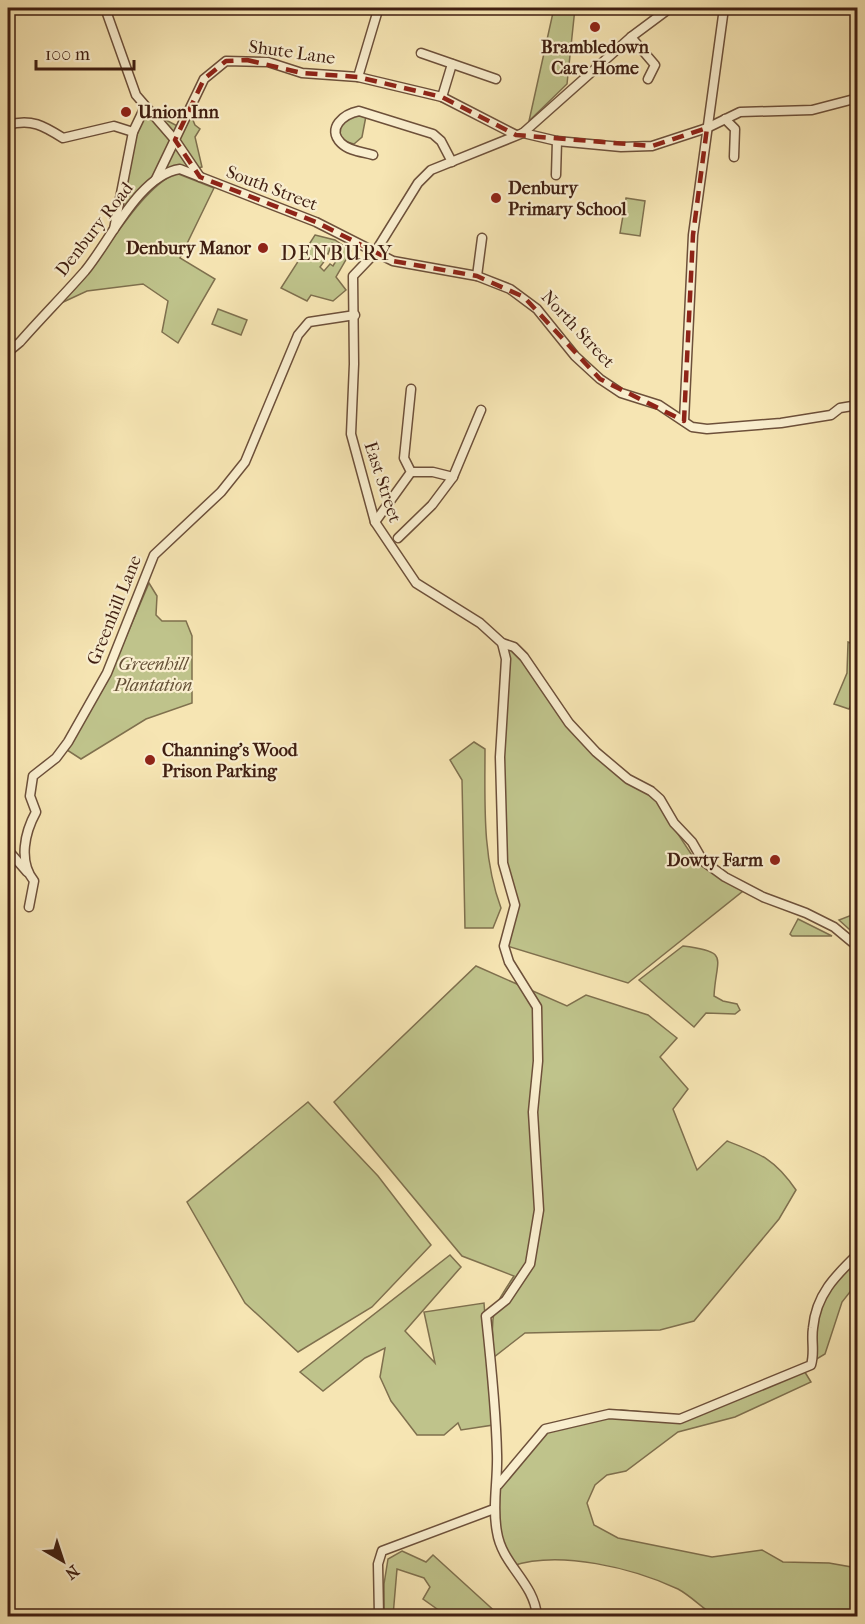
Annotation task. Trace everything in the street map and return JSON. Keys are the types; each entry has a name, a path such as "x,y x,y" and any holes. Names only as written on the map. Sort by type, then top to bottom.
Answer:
{"street":[{"path":"105,8 136,95 175,140 200,177"},
{"name":"East Street","path":"670,8 631,37 520,134 431,170 418,183 353,276 355,315 351,434 375,522 416,583 480,623 502,643 514,647 524,657 569,723 596,752 628,779 660,799 674,823 692,842 703,861 725,877 763,897 806,913 834,927 858,947"},
{"path":"684,421 693,235 724,8"},
{"path":"358,77 378,10"},
{"path":"631,37 655,65 648,79"},
{"path":"421,53 496,79"},
{"name":"Shute Lane","path":"156,179 204,79 226,61 268,62 302,73 358,77 442,97 520,134 557,141 621,147 652,146 706,128 740,112 812,110 858,98"},
{"path":"442,97 452,64"},
{"path":"114,229 133,132 145,107"},
{"path":"373,155 341,144 336,134 337,122 346,113 358,111 433,134 441,141 452,162"},
{"path":"725,119 735,129 734,157"},
{"path":"8,125 18,122 40,123 63,138 114,126 133,132"},
{"path":"362,152 364,141"},
{"path":"555,175 557,141"},
{"name":"South Street","path":"156,179 169,171 180,169 316,222 371,252"},
{"name":"Denbury Road","path":"8,352 74,284 114,229 156,179"},
{"path":"477,276 482,238"},
{"name":"North Street","path":"371,252 393,261 477,276 524,297 600,379 621,393 659,405 692,427 707,429 781,423 831,415 840,408 858,405"},
{"name":"Greenhill Lane","path":"27,872 25,832 36,812 30,796 33,776 56,758 68,742 107,673 154,555 220,492 245,462 298,335 309,322 355,315"},
{"path":"411,389 404,458 411,472"},
{"path":"398,538 432,505 453,477 481,410"},
{"path":"375,522 411,472"},
{"path":"411,472 433,472 453,477"},
{"path":"502,643 506,659 500,757 503,863 515,905 504,946 509,962 537,1007 538,1061 533,1112 539,1210 530,1264 506,1300 486,1317 498,1485 494,1509 501,1552 527,1584 536,1602 537,1617"},
{"path":"8,850 34,881 28,907"},
{"path":"498,1485 546,1429 609,1414 680,1419 811,1365 814,1356 813,1327 816,1308 826,1287 858,1254"},
{"path":"497,1462 516,1465"},
{"path":"379,1617 378,1564 382,1551 494,1509"}],"highlighted area":[{"path":"247,60 302,73 358,77 442,97 516,135 652,146 707,128 693,235 684,421 600,379 524,297 477,276 393,261 316,222 200,177 175,140 204,79 226,61"}],"green space":[{"path":"554,8 575,8 567,84 529,121"},
{"path":"190,113 195,125 200,129 195,137 202,167 191,170 178,165 159,174 118,218 135,135 144,117 164,119 183,129"},
{"path":"353,113 366,116 362,137 354,144 343,141 339,133 340,123"},
{"path":"176,173 214,188 180,258 215,279 178,343 162,332 168,301 143,284 87,291 59,304 94,265 138,205 163,181"},
{"path":"626,198 645,201 640,236 620,233"},
{"path":"315,235 335,240 351,251 336,277 346,290 333,301 311,295 307,301 281,288","holes":["332,243 342,248 334,259 336,261 333,266 330,264 324,271 320,267 326,259 322,256 325,252 328,254"]},
{"path":"218,309 247,320 241,335 212,324"},
{"name":"Greenhill Plantation","path":"149,583 157,596 156,615 162,621 186,621 192,636 192,703 146,719 81,759 67,750 107,682"},
{"path":"848,642 858,646 857,691 849,709 834,704 847,673"},
{"path":"506,647 522,658 566,725 657,802 697,863 743,891 628,983 507,946 518,905 506,861 504,756 510,660"},
{"path":"474,742 485,749 485,810 488,850 490,869 501,908 493,928 465,928 462,780 450,760"},
{"path":"857,913 857,928 850,930 839,920"},
{"path":"798,919 832,936 792,936 790,934"},
{"path":"683,946 698,948 714,954 718,965 714,996 737,1004 740,1010 735,1014 706,1013 694,1027 639,980"},
{"path":"476,966 567,1006 586,995 648,1015 677,1038 660,1057 688,1089 673,1109 697,1170 727,1141 774,1164 796,1190 779,1219 694,1321 660,1330 525,1333 494,1357 492,1331 494,1314 500,1298 514,1276 462,1256 334,1102"},
{"path":"308,1102 378,1176 431,1245 372,1307 298,1352 245,1303 187,1202"},
{"path":"450,1255 461,1267 405,1331 435,1363 424,1312 484,1303 493,1425 461,1430 458,1423 444,1435 417,1435 391,1401 380,1377 385,1348 365,1358 323,1391 300,1372"},
{"path":"857,1258 857,1283 842,1302 825,1354 815,1360 812,1335 824,1293"},
{"path":"803,1369 811,1382 735,1417 678,1432 626,1471 607,1475 595,1485 587,1503 594,1525 618,1538 712,1557 762,1550 783,1562 829,1563 857,1568 857,1616 759,1618 715,1616 678,1589 640,1574 574,1561 552,1560 512,1566 501,1552 498,1485 548,1427 621,1410 680,1415"},
{"path":"402,1551 426,1562 433,1555 500,1616 447,1616 423,1599 430,1587 424,1578 397,1569 393,1616 384,1616 384,1584 388,1559"}],"place":[{"name":"Brambledown Care Home","path":"595,27"},
{"name":"Union Inn","path":"126,112"},
{"name":"Denbury Primary School","path":"496,198"},
{"name":"Denbury Manor","path":"263,248"},
{"name":"Channing's Wood Prison Parking","path":"150,760"},
{"name":"Dowty Farm","path":"775,860"}],"district":[{"name":"DENBURY","path":"337,253"}]}
